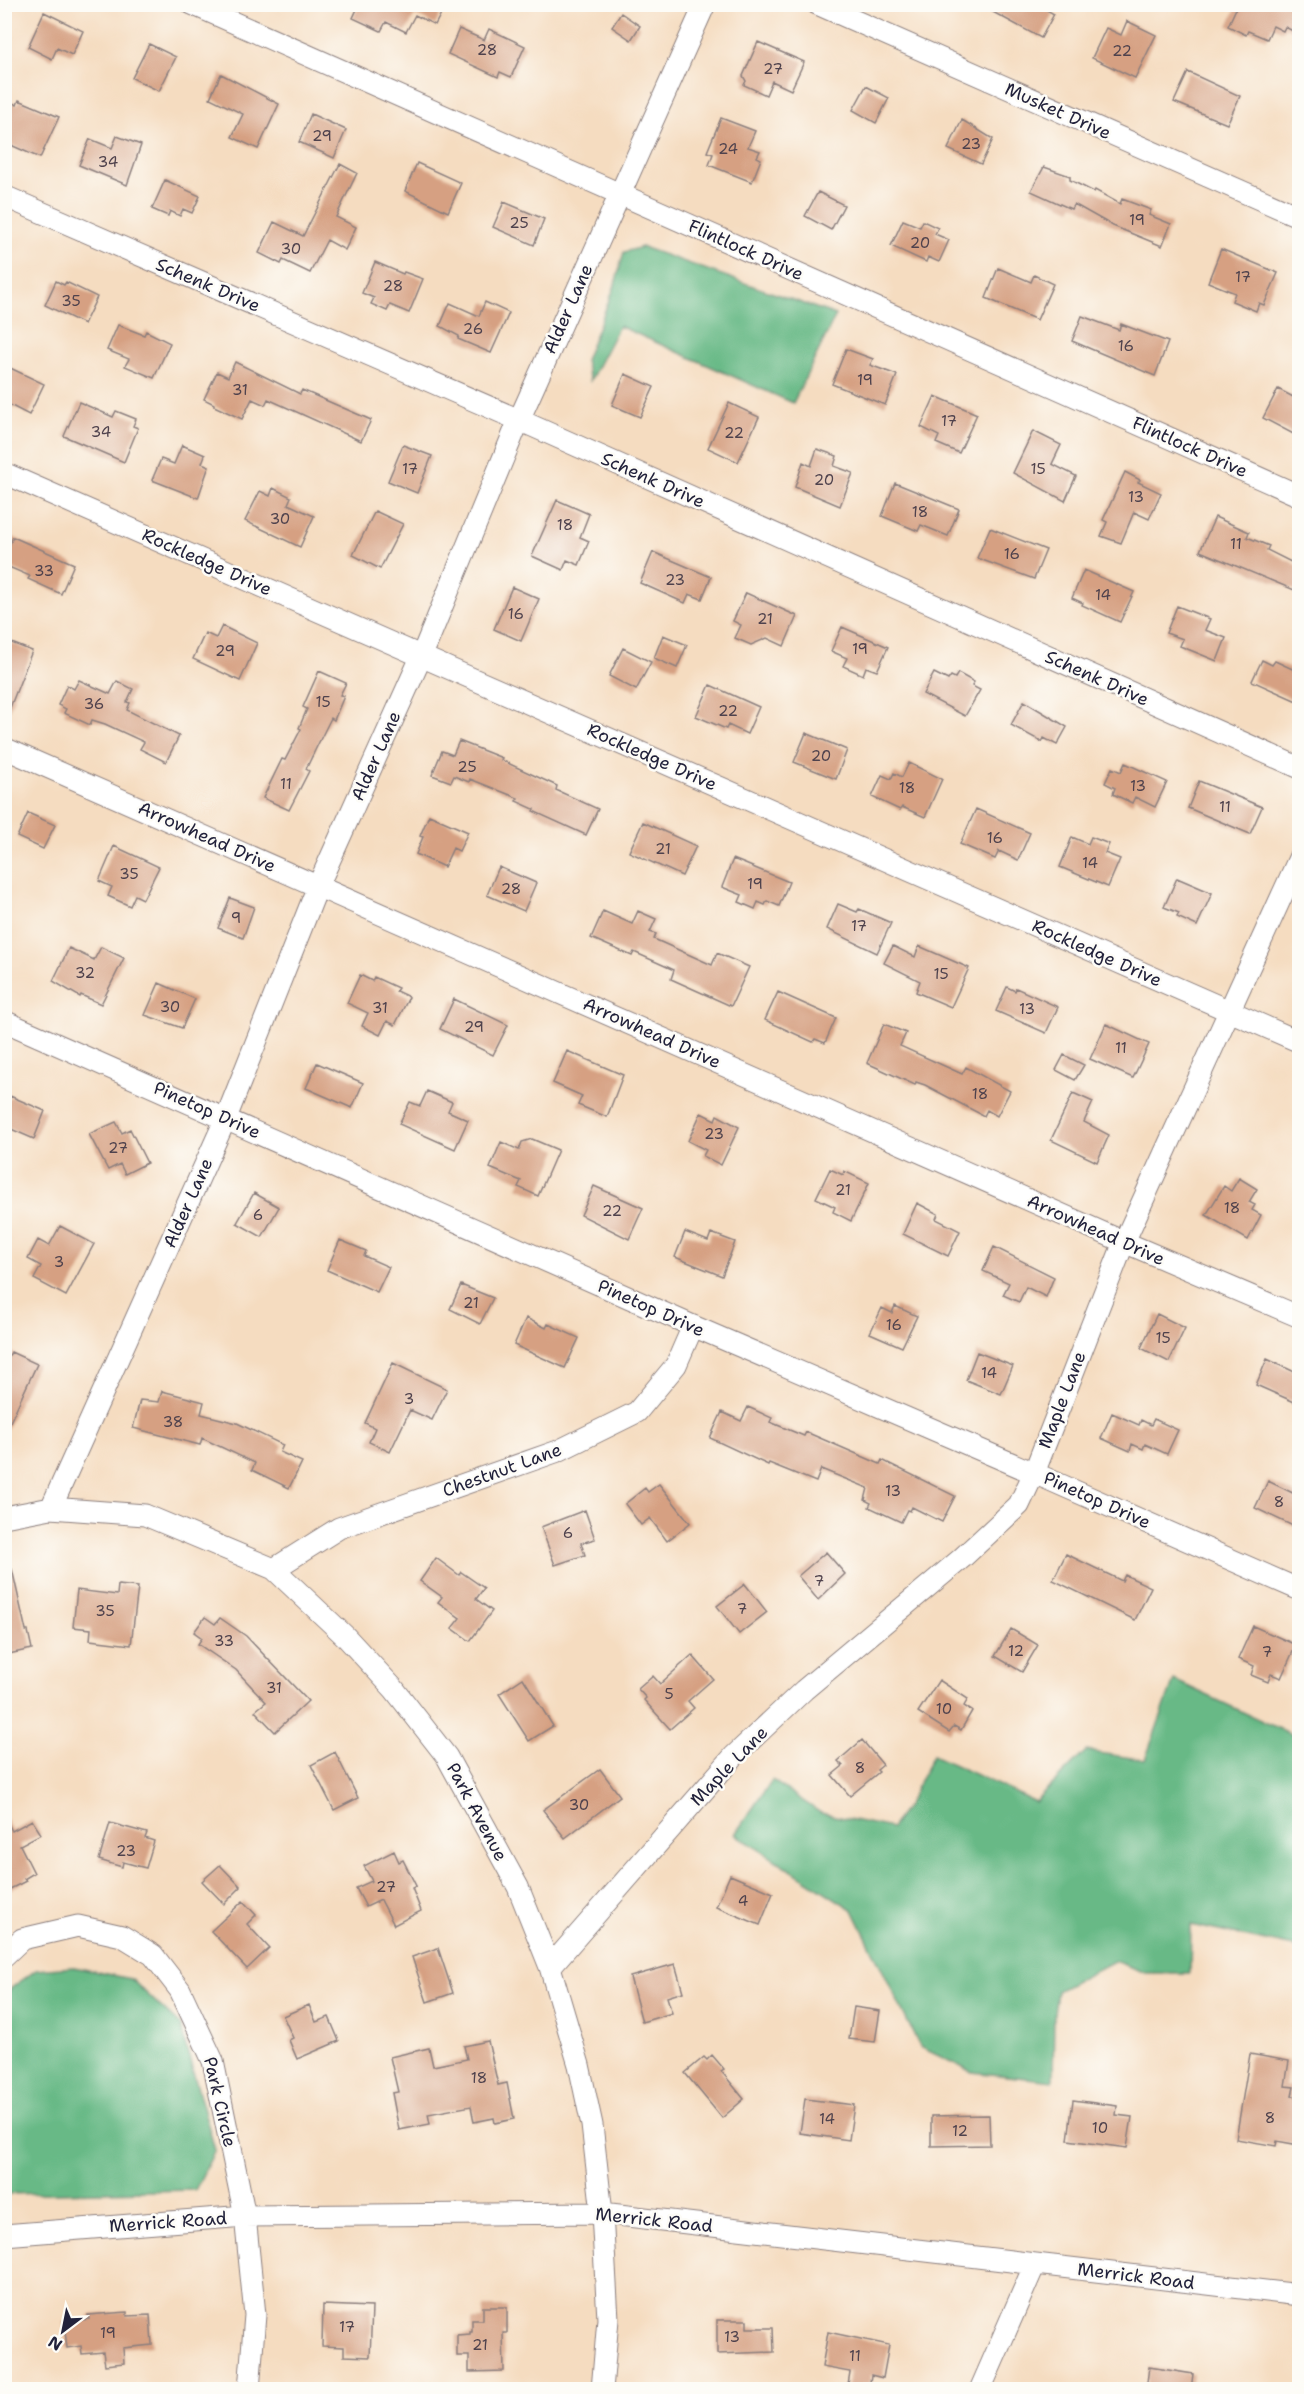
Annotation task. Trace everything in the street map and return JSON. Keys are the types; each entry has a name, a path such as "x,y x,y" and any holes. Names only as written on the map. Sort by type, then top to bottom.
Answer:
{"street":[{"name":"Flintlock Drive","path":"192,4 1299,496"},
{"name":"Alder Lane","path":"51,1508 226,1118 318,886 422,655 519,420 705,4"},
{"name":"Musket Drive","path":"817,4 1299,217"},
{"name":"Schenk Drive","path":"4,196 519,420 1299,768"},
{"name":"Rockledge Drive","path":"4,473 1299,1042"},
{"name":"Arrowhead Drive","path":"4,748 1299,1317"},
{"name":"Maple Lane","path":"550,1968 734,1756 804,1690 962,1558 1019,1505 1034,1473 1124,1242 1299,856"},
{"name":"Pinetop Drive","path":"4,1021 693,1326 1299,1590"},
{"name":"Chestnut Lane","path":"274,1569 339,1528 558,1451 637,1412 676,1365 693,1326"},
{"name":"Park Avenue","path":"4,1517 51,1508 145,1515 274,1569 345,1636 394,1689 447,1757 518,1887 550,1968 579,2065 591,2125 602,2213 608,2319 602,2390"},
{"name":"Park Circle","path":"4,1956 22,1939 78,1926 122,1936 153,1955 180,1990 213,2061 244,2216 255,2315 249,2390"},
{"name":"Merrick Road","path":"4,2235 244,2216 602,2213 1299,2295"},
{"path":"981,2390 1035,2264"}],"green space":[{"path":"642,247 836,315 793,403 619,326 590,381 585,360 614,288 624,252"},
{"path":"1174,1680 1299,1738 1299,1948 1191,1925 1190,1973 1146,1973 1114,1961 1057,1991 1054,2013 1053,2081 972,2072 920,2047 853,1910 735,1834 772,1780 821,1813 891,1828 907,1806 933,1755 1035,1802 1086,1751 1145,1760"},
{"path":"74,1967 131,1979 180,2025 215,2150 195,2190 5,2194 5,2000 10,1989 36,1970"}],"building":[{"path":"353,4 446,4 435,25 415,15 406,32 386,22 381,31 353,18 358,7"},
{"path":"978,4 1036,4 1054,14 1041,38"},
{"path":"1238,4 1299,4 1299,21 1295,32 1285,27 1283,31 1273,26 1267,39 1248,31 1246,35 1228,26"},
{"path":"44,12 83,31 72,55 57,48 52,59 28,47"},
{"path":"621,13 640,26 631,40 612,27"},
{"path":"1127,21 1156,35 1135,78 1092,58 1106,28 1121,35"},
{"path":"459,29 484,40 489,29 525,46 511,77 500,72 498,77 448,54"},
{"path":"758,42 804,62 791,90 772,81 766,95 744,85 746,81 743,76"},
{"path":"149,44 176,57 159,91 132,78"},
{"path":"1188,72 1240,96 1227,124 1174,102"},
{"path":"221,74 279,104 258,149 232,137 243,114 210,98"},
{"path":"866,86 889,98 876,123 853,110"},
{"path":"4,99 17,105 19,100 59,117 40,158 4,142"},
{"path":"311,114 346,130 334,158 299,142"},
{"path":"721,118 755,131 748,147 760,151 757,157 761,159 752,182 709,165 713,154 707,152"},
{"path":"962,120 993,139 981,164 948,149"},
{"path":"117,136 141,145 127,185 79,165 90,139 112,148"},
{"path":"417,163 461,183 448,212 405,191"},
{"path":"340,164 357,173 336,217 356,227 345,250 327,240 310,273 283,260 281,264 259,253 274,222 303,236"},
{"path":"1044,167 1070,176 1070,180 1094,192 1095,190 1120,204 1122,199 1151,210 1149,215 1171,224 1162,246 1113,226 1074,204 1071,209 1031,191"},
{"path":"165,180 200,196 192,213 183,209 180,216 170,211 168,216 152,209"},
{"path":"818,192 844,205 831,230 805,216"},
{"path":"504,202 544,219 534,245 493,227"},
{"path":"903,220 920,227 923,221 938,228 935,234 949,240 939,262 928,257 926,262 891,246"},
{"path":"1221,249 1278,273 1264,305 1259,303 1256,311 1232,301 1235,293 1208,282"},
{"path":"375,262 403,274 404,272 423,279 409,313 390,305 387,311 371,304 374,298 362,293"},
{"path":"998,268 1031,282 1034,275 1053,284 1037,320 986,298"},
{"path":"56,281 64,285 66,282 97,297 84,324 45,305"},
{"path":"485,302 509,313 491,353 458,339 459,336 440,326 450,303 479,316"},
{"path":"1082,316 1119,330 1121,324 1168,342 1155,376 1072,341"},
{"path":"118,325 144,335 146,331 170,343 154,378 125,366 129,359 107,350"},
{"path":"846,349 873,359 870,365 897,375 885,405 832,384"},
{"path":"235,362 300,394 302,390 371,420 361,441 268,399 265,405 252,399 242,419 214,406 204,399 217,372 228,377"},
{"path":"4,365 44,384 29,415 4,402"},
{"path":"625,374 654,387 640,417 612,405"},
{"path":"1278,389 1299,400 1299,437 1263,418"},
{"path":"935,396 977,414 959,453 936,443 939,436 921,427"},
{"path":"79,402 113,417 116,411 136,419 133,426 138,428 124,462 64,436"},
{"path":"729,403 759,417 738,462 708,448"},
{"path":"1033,431 1061,445 1052,464 1076,476 1065,501 1013,473"},
{"path":"182,445 205,455 202,463 209,466 198,498 152,480 161,459 174,464"},
{"path":"403,445 432,456 417,493 388,481"},
{"path":"817,449 837,456 834,466 853,473 840,506 795,487 803,462 811,466"},
{"path":"1125,472 1140,480 1138,482 1161,493 1149,519 1134,512 1121,543 1101,536 1107,522 1103,520"},
{"path":"895,483 959,509 948,536 921,525 918,531 882,516"},
{"path":"273,488 291,497 288,504 314,516 300,547 245,521 260,491 270,496"},
{"path":"557,500 589,514 580,537 589,541 579,565 567,560 563,570 532,556"},
{"path":"375,511 403,524 380,569 353,555"},
{"path":"1215,517 1249,532 1247,537 1269,546 1267,550 1299,566 1299,592 1200,551"},
{"path":"990,528 1046,550 1034,579 977,558"},
{"path":"13,537 74,564 61,594 28,579 30,576 4,565 4,557"},
{"path":"653,552 711,577 702,599 689,594 685,603 640,583"},
{"path":"1084,570 1134,592 1120,622 1072,598"},
{"path":"512,587 539,599 521,641 494,629"},
{"path":"746,593 797,616 784,646 767,638 751,645 735,638 741,625 733,621"},
{"path":"1177,606 1210,619 1205,630 1226,638 1217,661 1180,646 1183,639 1166,633"},
{"path":"222,626 257,643 240,681 193,659 205,633 216,638"},
{"path":"842,627 888,647 877,671 866,667 863,675 843,666 847,658 831,651"},
{"path":"663,635 687,645 677,668 654,658"},
{"path":"4,640 32,651 6,718 4,718"},
{"path":"623,648 651,662 636,690 609,676"},
{"path":"1262,660 1272,665 1275,661 1299,672 1299,702 1252,681"},
{"path":"319,671 346,683 340,695 344,696 334,720 331,718 306,769 309,771 289,810 263,798 282,759 285,760 301,729 299,728 307,709 303,707"},
{"path":"934,673 948,680 951,676 955,678 958,673 974,682 972,686 980,690 965,716 923,694"},
{"path":"79,680 110,694 117,681 133,689 127,702 130,703 127,710 179,736 166,762 140,749 144,742 105,724 92,720 90,725 64,713 66,709 58,705 67,685 74,689"},
{"path":"710,685 759,707 747,734 728,725 726,729 696,716"},
{"path":"1024,701 1067,727 1057,745 1044,738 1042,742 1011,725"},
{"path":"806,733 847,750 836,779 794,762"},
{"path":"459,741 502,758 501,760 557,786 556,790 598,809 586,835 533,811 534,809 516,801 518,798 470,779 469,782 454,776 451,782 432,775 442,751 453,755"},
{"path":"909,763 942,779 925,817 902,807 900,810 872,797 882,775 891,779 894,773 902,777"},
{"path":"1125,763 1167,782 1155,807 1135,797 1132,803 1113,794 1115,788 1105,783 1112,768 1121,772"},
{"path":"1199,781 1262,807 1250,834 1188,808"},
{"path":"976,809 1030,833 1018,860 999,851 995,859 960,844"},
{"path":"28,813 55,825 43,849 17,837"},
{"path":"429,815 468,832 459,851 453,848 444,867 416,854 423,837 420,836"},
{"path":"643,822 696,846 682,876 629,852"},
{"path":"1072,837 1088,844 1091,837 1109,844 1105,853 1120,859 1108,887 1060,867"},
{"path":"114,846 159,867 143,899 135,895 130,906 108,896 112,887 99,881"},
{"path":"733,859 789,882 779,906 767,901 765,905 758,902 755,909 739,902 742,895 722,887"},
{"path":"499,867 536,883 524,911 487,895"},
{"path":"1177,878 1212,893 1197,926 1177,917 1179,913 1164,907"},
{"path":"230,898 254,907 243,938 218,928"},
{"path":"838,904 857,912 859,909 891,923 877,953 827,929"},
{"path":"603,911 632,924 638,911 656,919 650,932 656,934 654,939 712,965 717,953 749,967 731,1006 671,979 674,970 634,952 632,956 591,938"},
{"path":"893,946 915,957 919,946 969,968 951,1007 916,992 920,981 884,963"},
{"path":"101,947 124,958 101,1004 81,995 80,997 53,981 69,948 94,960"},
{"path":"360,975 372,981 374,977 398,988 396,991 409,997 395,1025 387,1021 380,1035 362,1026 368,1013 347,1003"},
{"path":"159,983 195,999 182,1028 145,1015"},
{"path":"1007,987 1015,991 1016,988 1058,1007 1046,1033 996,1011"},
{"path":"778,992 836,1018 825,1043 815,1039 813,1042 765,1020"},
{"path":"454,999 508,1025 493,1055 440,1029"},
{"path":"884,1024 906,1033 900,1046 962,1074 966,1067 1010,1091 997,1116 987,1110 984,1116 925,1085 916,1082 915,1085 867,1063"},
{"path":"1106,1024 1149,1044 1133,1078 1090,1059"},
{"path":"567,1051 623,1075 607,1117 578,1105 582,1096 553,1083"},
{"path":"1064,1055 1084,1065 1075,1080 1056,1070"},
{"path":"317,1063 363,1083 352,1108 306,1088"},
{"path":"427,1091 452,1102 448,1111 468,1120 455,1149 399,1124 410,1102 420,1106"},
{"path":"1073,1093 1093,1102 1084,1122 1109,1135 1097,1162 1051,1140"},
{"path":"10,1096 45,1111 34,1139 4,1126 4,1108"},
{"path":"701,1113 715,1120 717,1115 739,1127 721,1165 703,1156 706,1150 688,1141"},
{"path":"116,1122 122,1133 130,1129 147,1163 125,1174 120,1164 108,1170 89,1134"},
{"path":"532,1139 558,1150 538,1196 518,1187 521,1181 490,1168 501,1142 519,1150 522,1142"},
{"path":"830,1169 843,1175 844,1171 869,1183 851,1221 833,1212 835,1207 816,1198"},
{"path":"1239,1178 1257,1189 1249,1202 1255,1205 1252,1210 1261,1215 1248,1240 1206,1215 1224,1186 1231,1191"},
{"path":"594,1186 643,1208 629,1239 581,1215"},
{"path":"254,1193 279,1207 262,1237 237,1223"},
{"path":"917,1203 938,1214 936,1219 960,1231 948,1256 903,1234"},
{"path":"60,1226 94,1244 66,1296 34,1279 41,1266 28,1259 38,1240 49,1246"},
{"path":"685,1232 708,1241 711,1233 735,1242 722,1276 675,1257"},
{"path":"340,1240 366,1251 364,1256 389,1267 377,1292 327,1270"},
{"path":"994,1247 1054,1277 1046,1297 1026,1287 1019,1302 1003,1295 1009,1283 983,1271"},
{"path":"461,1285 493,1298 480,1324 450,1309"},
{"path":"895,1306 917,1316 902,1347 870,1333 882,1308 892,1313"},
{"path":"1157,1314 1185,1328 1169,1362 1141,1348"},
{"path":"526,1318 546,1328 548,1324 579,1338 565,1368 514,1345"},
{"path":"11,1352 37,1364 4,1435 4,1366"},
{"path":"977,1352 1013,1366 1001,1394 966,1380"},
{"path":"1267,1359 1299,1374 1299,1404 1256,1385"},
{"path":"393,1363 447,1389 432,1420 410,1410 390,1452 369,1442 375,1428 365,1423"},
{"path":"162,1391 204,1402 201,1414 237,1423 283,1445 280,1452 302,1462 289,1488 252,1470 255,1463 202,1438 200,1445 133,1428 140,1400 159,1402"},
{"path":"748,1407 772,1418 770,1422 804,1436 806,1432 880,1464 882,1460 955,1496 942,1522 912,1507 910,1511 907,1510 901,1522 869,1507 871,1503 865,1500 868,1488 821,1469 816,1482 769,1463 768,1465 710,1438 722,1412 741,1421"},
{"path":"1112,1413 1139,1425 1141,1420 1151,1425 1154,1419 1178,1430 1167,1454 1145,1444 1143,1449 1132,1444 1130,1451 1101,1438"},
{"path":"1268,1481 1299,1496 1299,1513 1293,1526 1255,1508"},
{"path":"659,1484 690,1523 667,1541 650,1518 641,1525 625,1504 645,1488 648,1492"},
{"path":"585,1510 595,1539 581,1543 585,1555 555,1565 541,1527"},
{"path":"826,1552 845,1574 818,1600 798,1576"},
{"path":"1066,1554 1122,1581 1125,1575 1151,1587 1135,1620 1053,1580"},
{"path":"436,1558 459,1575 461,1572 484,1588 476,1599 492,1611 470,1641 452,1628 460,1618 438,1602 442,1597 420,1581"},
{"path":"12,1569 32,1649 4,1655 4,1570"},
{"path":"745,1584 767,1612 739,1634 717,1606"},
{"path":"118,1585 138,1587 131,1645 90,1640 91,1629 73,1627 77,1590 117,1595"},
{"path":"205,1617 215,1624 220,1618 246,1636 308,1701 275,1732 255,1711 266,1702 236,1670 198,1644 202,1638 194,1632"},
{"path":"1253,1626 1296,1645 1281,1678 1271,1674 1268,1682 1251,1675 1254,1666 1238,1659"},
{"path":"1011,1629 1038,1645 1022,1672 995,1656"},
{"path":"692,1655 713,1679 688,1701 694,1708 670,1729 644,1700 646,1698 638,1689 653,1676 660,1684"},
{"path":"523,1678 553,1726 529,1741 499,1694"},
{"path":"939,1680 968,1699 964,1706 972,1711 961,1730 954,1726 949,1732 918,1712"},
{"path":"862,1740 883,1765 877,1770 879,1772 850,1796 832,1775 843,1766 838,1761"},
{"path":"335,1752 358,1798 334,1810 311,1765"},
{"path":"600,1769 620,1796 565,1838 543,1810"},
{"path":"4,1816 12,1831 32,1820 41,1834 20,1845 34,1873 24,1879 26,1881 4,1892"},
{"path":"110,1823 147,1833 145,1838 154,1841 146,1868 123,1862 122,1867 99,1860"},
{"path":"394,1851 399,1862 403,1860 416,1886 412,1888 421,1911 394,1925 381,1900 366,1907 356,1888 372,1881 364,1866"},
{"path":"220,1865 241,1887 224,1904 202,1881"},
{"path":"730,1875 773,1893 760,1925 716,1907"},
{"path":"243,1901 256,1915 247,1924 269,1948 247,1969 211,1931"},
{"path":"438,1948 453,1993 427,2002 412,1957"},
{"path":"675,1964 683,1992 667,1997 672,2013 642,2022 630,1977"},
{"path":"309,2005 316,2022 329,2017 339,2041 297,2059 289,2040 293,2038 283,2016"},
{"path":"854,2007 880,2011 875,2042 849,2039"},
{"path":"488,2041 498,2085 507,2083 514,2119 495,2123 494,2118 474,2122 471,2106 428,2114 430,2124 399,2130 392,2093 398,2092 390,2057 429,2048 433,2066 467,2059 464,2046"},
{"path":"1250,2054 1289,2061 1285,2086 1294,2087 1292,2096 1299,2097 1299,2145 1277,2141 1276,2146 1236,2139"},
{"path":"712,2055 724,2069 721,2071 744,2099 722,2118 685,2073 704,2057 707,2060"},
{"path":"805,2099 854,2105 849,2140 800,2133"},
{"path":"1073,2100 1117,2106 1116,2115 1132,2117 1127,2148 1068,2140"},
{"path":"989,2115 990,2145 931,2146 931,2116"},
{"path":"323,2305 372,2307 370,2357 344,2356 344,2347 322,2346"},
{"path":"483,2307 507,2307 507,2333 503,2333 504,2371 469,2372 469,2356 457,2356 457,2335 472,2332 472,2320 483,2320"},
{"path":"127,2312 127,2316 150,2315 152,2345 123,2348 124,2363 105,2365 103,2352 82,2354 81,2346 67,2348 64,2322 89,2319 88,2315"},
{"path":"717,2320 747,2320 747,2328 773,2328 774,2352 717,2354"},
{"path":"828,2332 889,2345 883,2378 871,2375 869,2390 847,2390 850,2372 822,2367"},
{"path":"1149,2367 1193,2374 1191,2390 1146,2390"}]}
